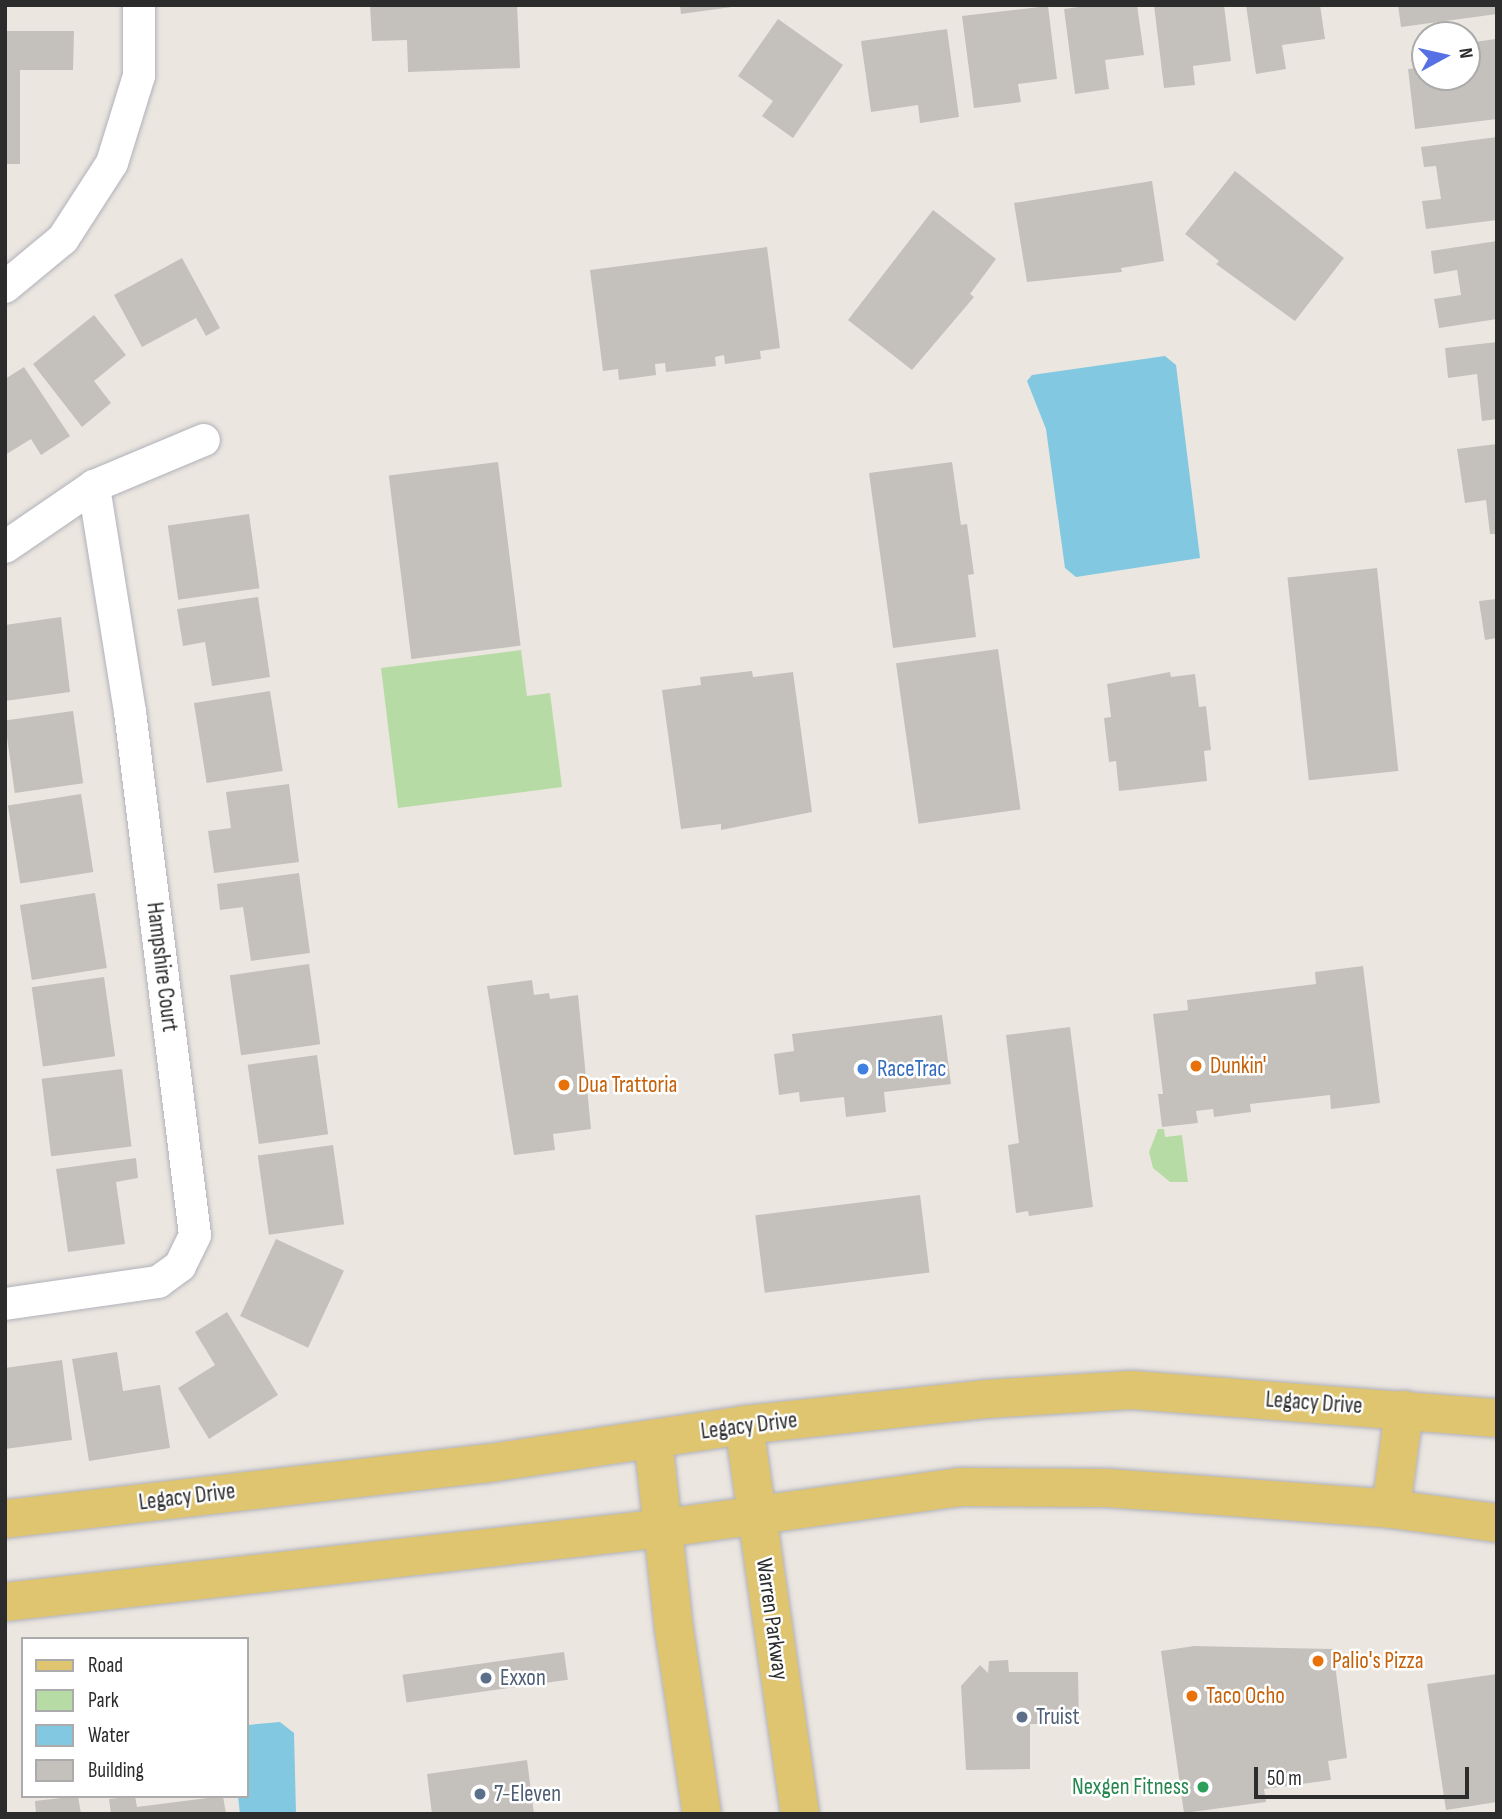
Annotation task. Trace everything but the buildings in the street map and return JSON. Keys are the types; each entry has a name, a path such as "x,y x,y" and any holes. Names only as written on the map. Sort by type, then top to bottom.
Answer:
{"main road":[{"name":"Legacy Drive","path":"5,1519 484,1464 744,1425 986,1399 1132,1390 1497,1418"},
{"path":"1391,1509 1404,1410"},
{"name":"Warren Parkway","path":"744,1425 800,1814"},
{"path":"653,1439 665,1528 674,1629 702,1814"},
{"path":"5,1602 665,1528 961,1487 1108,1488 1391,1509 1497,1522"}],"street":[{"path":"5,287 63,239 112,163 139,76 139,5"},
{"path":"5,547 94,486 204,440"},
{"name":"Hampshire Court","path":"5,1304 158,1282 180,1266 195,1235 130,712 94,486"}],"green space":[{"path":"521,650 527,696 550,693 562,787 398,808 381,668"},
{"path":"1158,1129 1164,1129 1165,1137 1182,1135 1188,1182 1170,1182 1153,1168 1149,1152"}],"water":[{"path":"1165,356 1176,365 1200,558 1076,577 1065,568 1046,429 1027,381 1032,375"},
{"path":"280,1722 294,1733 296,1814 240,1814 238,1798 248,1798 248,1725"}],"place":[{"name":"Dunkin'","path":"1196,1066"},
{"name":"RaceTrac","path":"863,1069"},
{"name":"Dua Trattoria","path":"564,1085"},
{"name":"Palio's Pizza","path":"1318,1661"},
{"name":"Exxon","path":"486,1678"},
{"name":"Taco Ocho","path":"1192,1696"},
{"name":"Truist","path":"1022,1717"},
{"name":"Nexgen Fitness","path":"1203,1787"},
{"name":"7-Eleven","path":"480,1794"}]}
